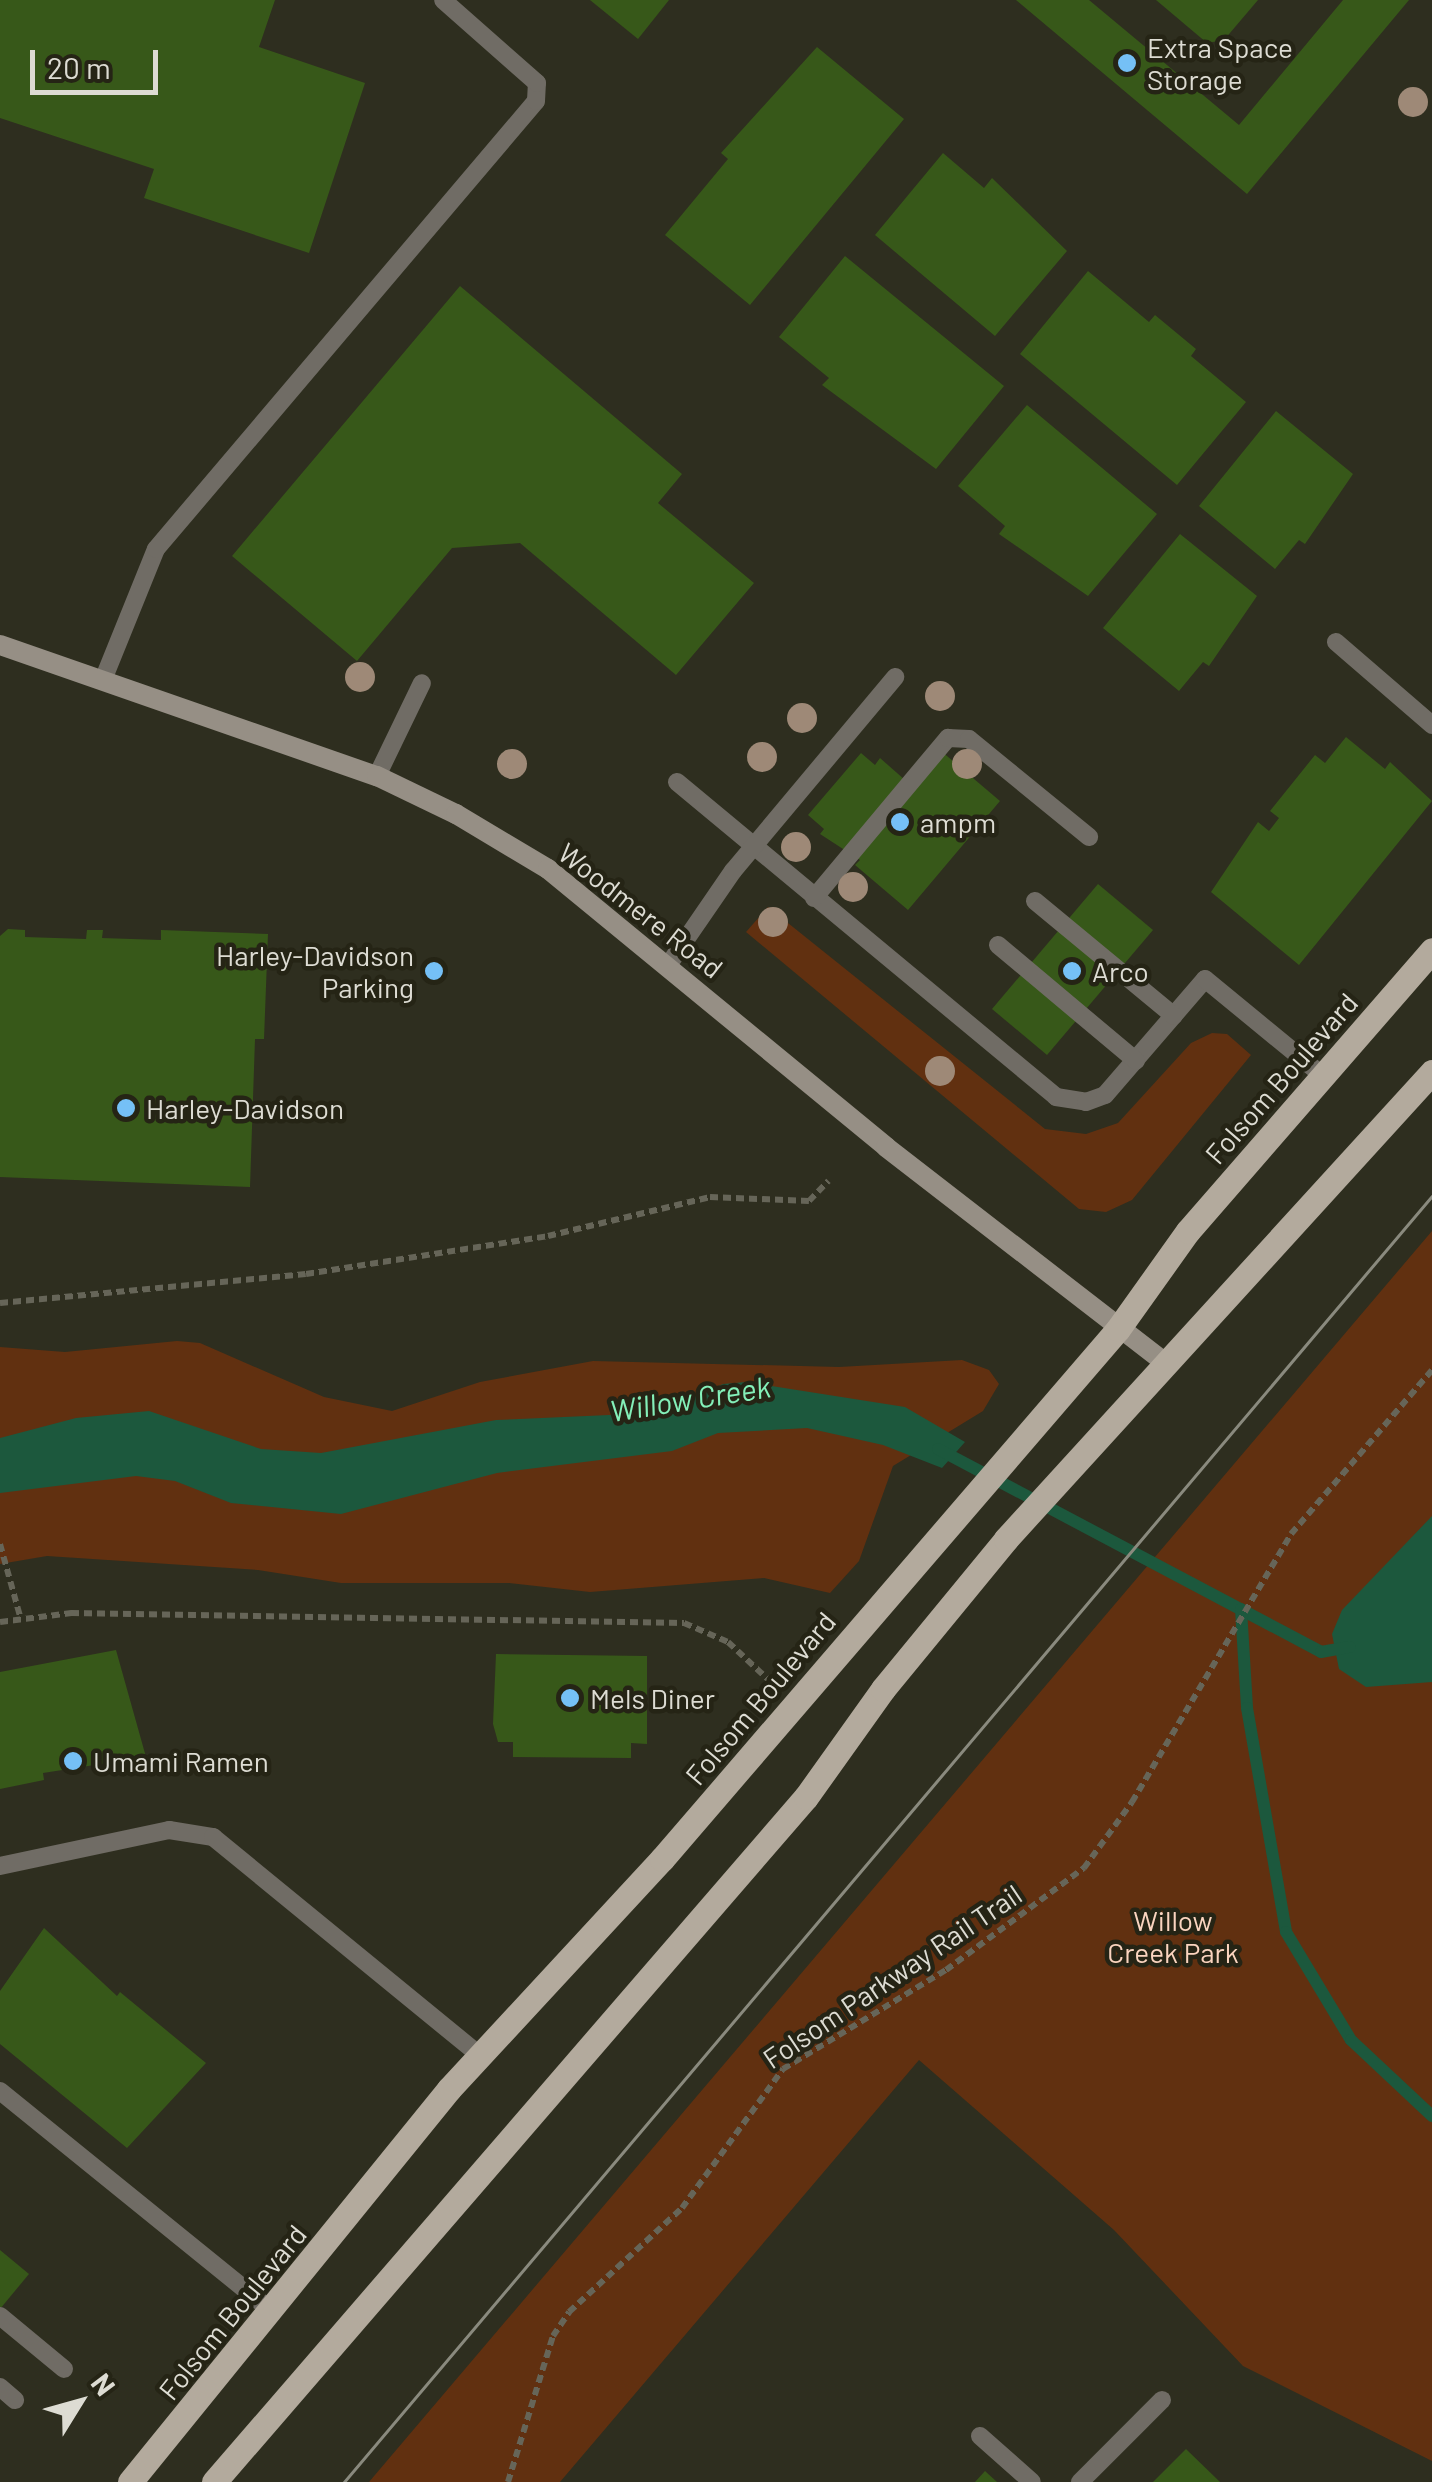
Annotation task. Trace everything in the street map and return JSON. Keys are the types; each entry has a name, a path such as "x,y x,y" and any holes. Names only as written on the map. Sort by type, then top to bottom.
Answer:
{"main road":[{"name":"Folsom Boulevard","path":"130,2482 481,2056 662,1859 1118,1330 1188,1231 1432,950"},
{"path":"214,2482 806,1797 884,1689 1006,1540 1110,1420 1248,1282 1432,1072"}],"street":[{"name":"Woodmere Road","path":"0,644 377,776 456,814 548,870 669,964 886,1147 1165,1363"}],"lane":[{"path":"103,680 156,549 536,101 537,83 443,0"},
{"path":"1336,642 1432,725"},
{"path":"669,964 753,847 894,678"},
{"path":"377,776 422,683"},
{"path":"814,898 948,738 968,739 1089,837"},
{"path":"677,782 1056,1097 1096,1099 1136,1061 1205,978 1322,1076"},
{"path":"1036,901 1174,1016"},
{"path":"998,945 1136,1061"},
{"path":"0,1866 169,1830 213,1837 481,2056"},
{"path":"0,2091 273,2312"},
{"path":"0,2316 64,2368"},
{"path":"0,2387 15,2400"},
{"path":"1080,2482 1162,2400"},
{"path":"980,2436 1032,2482"}],"path":[{"path":"0,1303 324,1271 548,1236 710,1197 809,1201 828,1182"},
{"name":"Folsom Parkway Rail Trail","path":"508,2482 553,2336 569,2312 682,2208 766,2086 820,2043 1033,1911 1084,1868 1132,1802 1290,1534 1432,1370"},
{"path":"0,1544 20,1616"},
{"path":"0,1622 20,1616 684,1623 728,1642 793,1704"}],"green space":[{"path":"768,907 1045,1129 1086,1134 1118,1123 1191,1043 1212,1033 1227,1034 1251,1055 1132,1200 1106,1212 1079,1209 746,932"},
{"name":"Willow Creek Park","path":"1432,1231 1432,2461 1243,2366 1114,2230 919,2060 560,2482 369,2482"},
{"path":"177,1341 200,1343 324,1397 392,1411 480,1382 593,1361 839,1367 962,1360 989,1370 999,1384 983,1411 893,1466 859,1561 830,1593 764,1578 590,1592 509,1583 341,1583 258,1570 47,1556 0,1564 0,1347 65,1352"}],"water":[{"path":"746,1382 905,1407 965,1442 942,1468 883,1445 807,1428 718,1433 672,1451 497,1473 341,1514 231,1503 175,1481 136,1476 0,1493 0,1438 76,1418 149,1411 261,1449 321,1453 496,1420 654,1413 723,1384"},
{"path":"1432,1516 1432,1682 1366,1687 1339,1669 1332,1634 1342,1610"}],"building":[{"path":"0,0 275,0 259,47 365,83 309,253 144,198 154,169 0,118"},
{"path":"590,0 669,0 638,39"},
{"name":"Extra Space Storage","path":"1016,0 1089,0 1239,125 1343,0 1409,0 1247,194"},
{"path":"1156,0 1258,0 1224,40 1207,43"},
{"path":"817,47 904,119 750,305 665,235 728,159 721,153"},
{"path":"943,153 984,188 992,178 1067,251 995,336 875,235"},
{"path":"845,256 1004,386 936,469 822,385 829,378 779,337"},
{"path":"1088,271 1149,322 1155,315 1196,349 1191,356 1246,402 1177,485 1020,354"},
{"path":"460,286 682,474 658,503 754,583 676,675 520,543 452,548 357,661 232,556"},
{"path":"1027,405 1157,514 1088,596 999,534 1005,526 958,486"},
{"path":"1276,411 1353,474 1305,544 1299,540 1275,569 1199,506"},
{"path":"1180,534 1257,596 1209,666 1203,662 1179,691 1103,628"},
{"path":"1346,737 1385,769 1390,762 1432,801 1299,965 1211,892 1258,822 1269,831 1279,818 1270,811 1315,755 1325,763"},
{"name":"ampm","path":"934,745 1000,801 908,910 855,865 860,860 820,834 824,829 808,815 861,753 875,765 880,758 905,780"},
{"path":"1098,884 1153,930 1047,1055 992,1009"},
{"name":"Harley-Davidson","path":"8,929 25,930 25,937 86,939 87,930 103,930 102,938 161,940 161,930 268,934 264,1039 255,1039 250,1187 0,1177 0,936"},
{"path":"116,1650 146,1757 43,1773 44,1780 0,1789 0,1672"},
{"name":"Mels Diner","path":"496,1654 647,1656 647,1744 631,1743 631,1758 513,1757 513,1742 498,1742 493,1724"},
{"path":"44,1928 117,1996 120,1992 206,2063 127,2148 0,2044 0,1991"},
{"path":"0,2250 29,2274 0,2309"},
{"path":"1186,2449 1220,2482 1153,2482"},
{"path":"985,2471 997,2482 975,2482"}],"waterway":[{"name":"Willow Creek","path":"938,1449 1321,1652 1350,1647"},
{"path":"1241,1609 1247,1708 1286,1932 1351,2040 1432,2116"}],"tram line":[{"path":"344,2482 1432,1196"}],"place":[{"name":"Extra Space Storage","path":"1127,63"},
{"name":"ampm","path":"900,822"},
{"name":"Harley-Davidson Parking","path":"434,971"},
{"name":"Arco","path":"1072,971"},
{"name":"Harley-Davidson","path":"126,1108"},
{"name":"Mels Diner","path":"570,1698"},
{"name":"Umami Ramen","path":"73,1761"}]}
